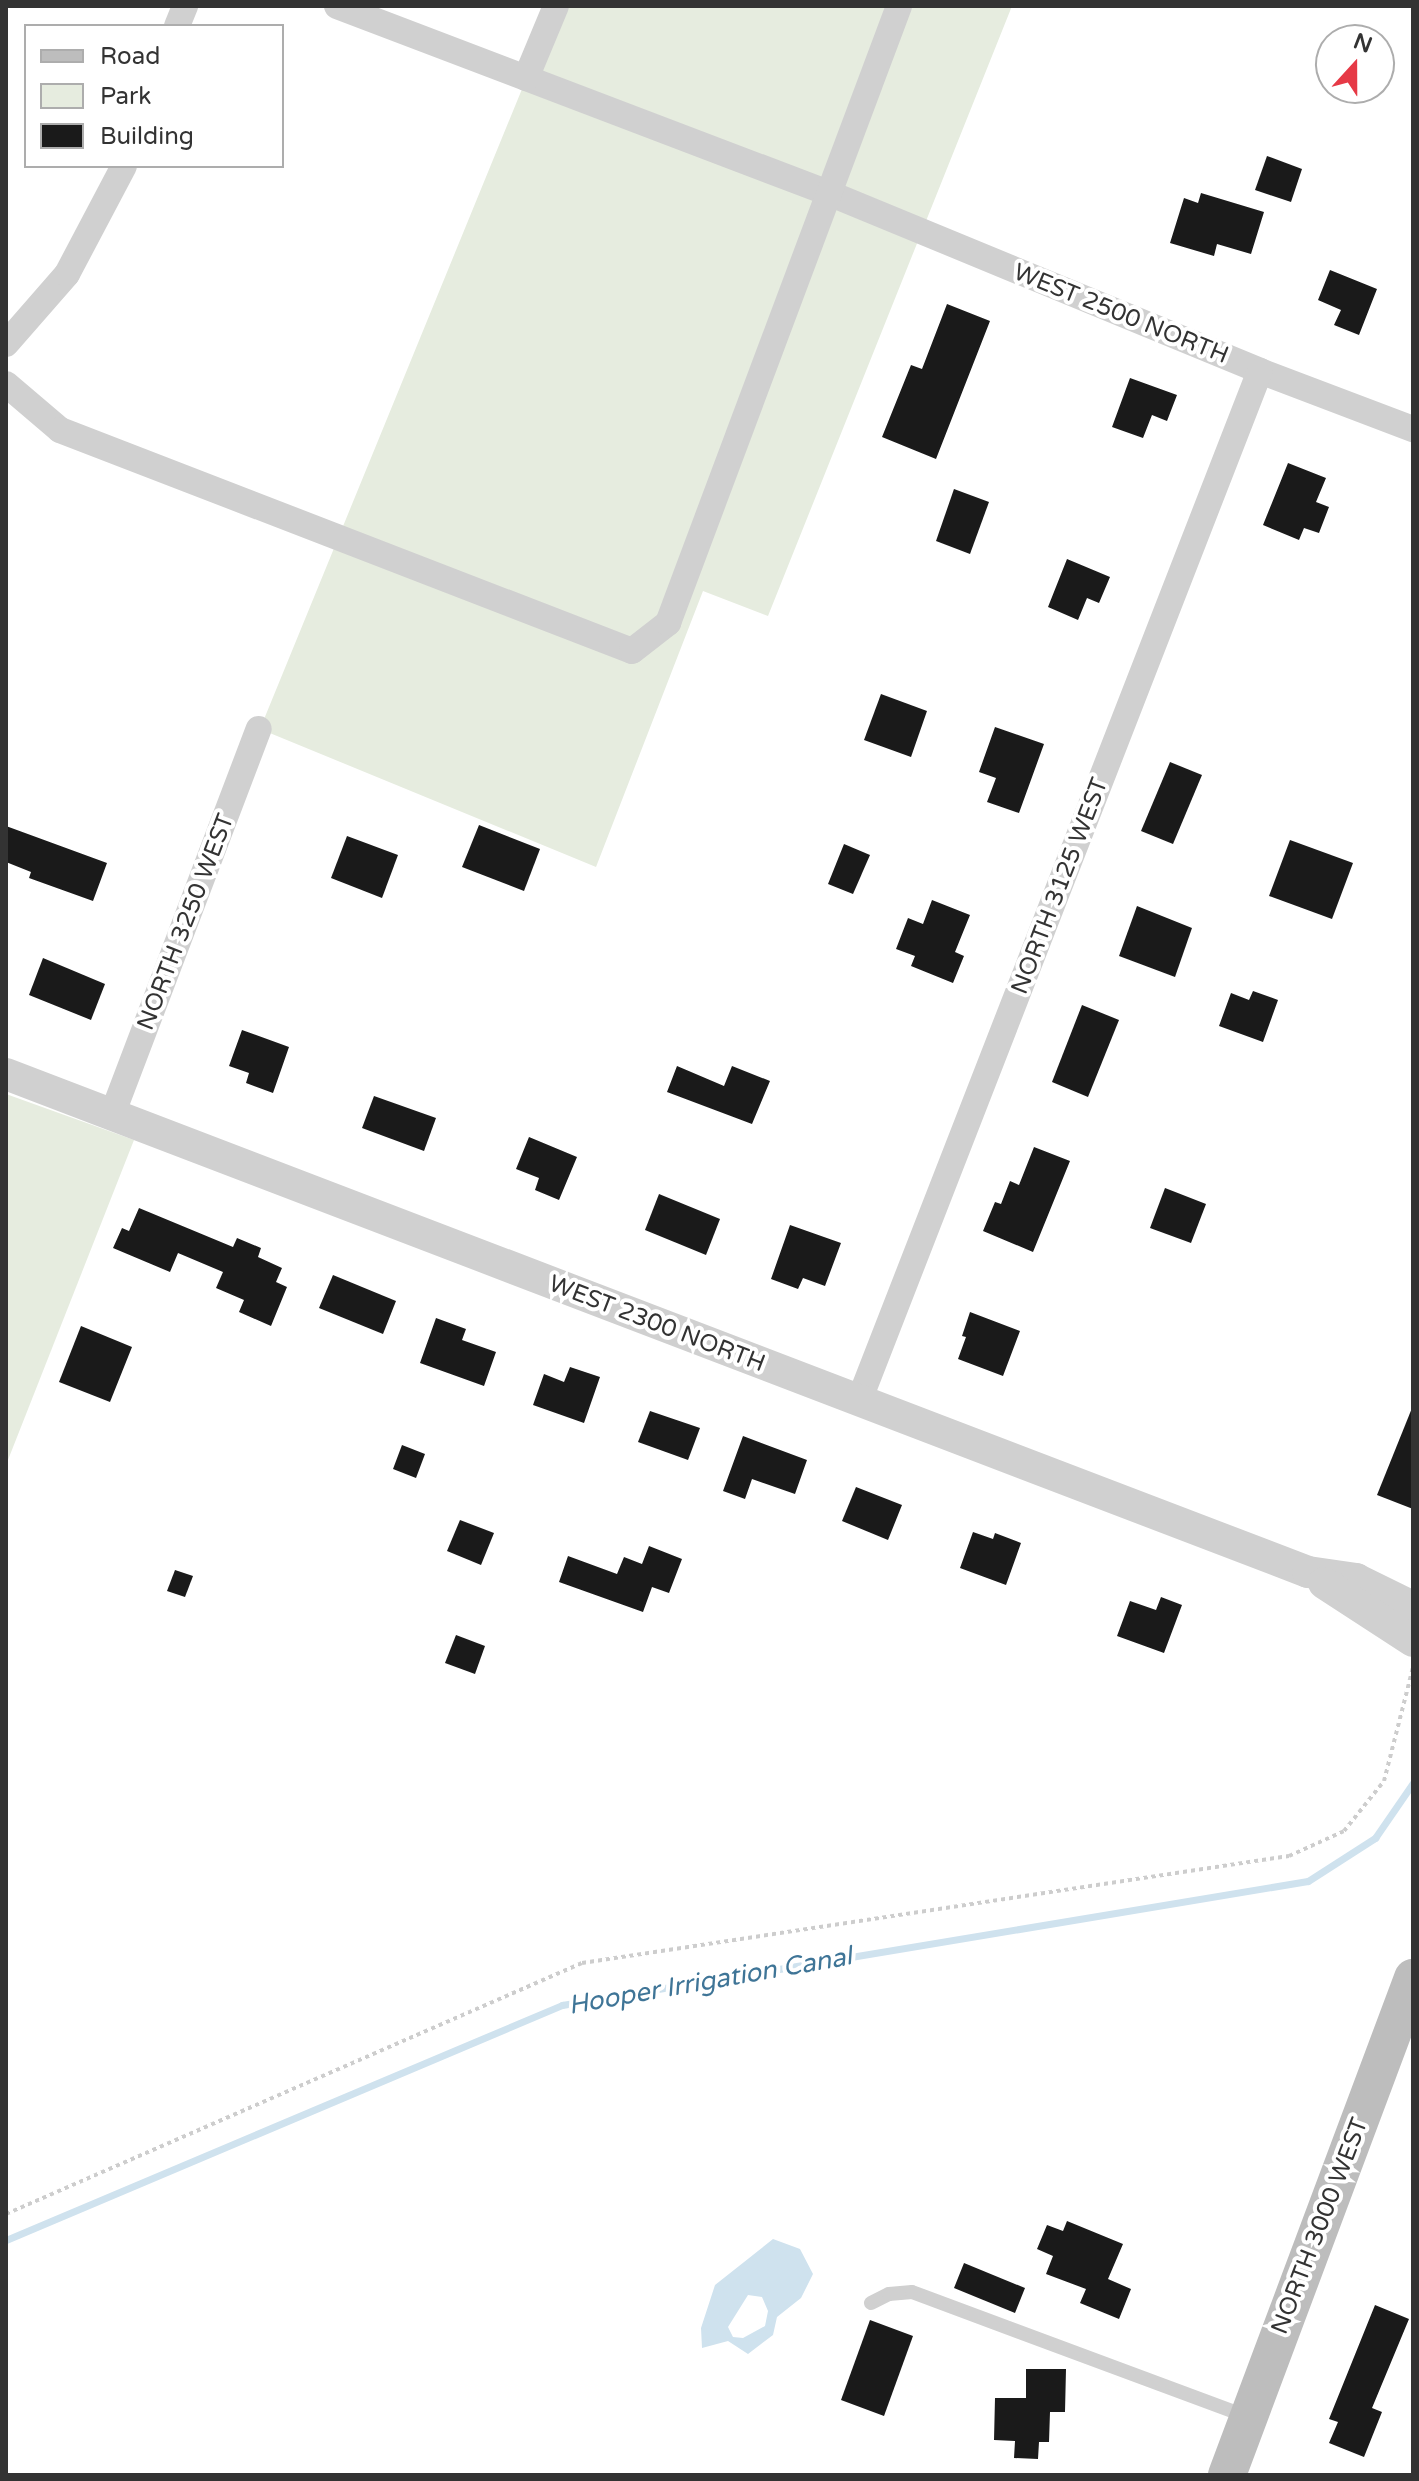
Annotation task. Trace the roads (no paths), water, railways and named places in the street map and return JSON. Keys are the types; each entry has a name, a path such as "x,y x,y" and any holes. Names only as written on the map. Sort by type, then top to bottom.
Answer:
{"main road":[{"name":"NORTH 3000 WEST","path":"1227,2475 1409,2001"}],"street":[{"name":"WEST 2500 NORTH","path":"337,6 831,194 1260,371 1413,429"},
{"path":"526,78 556,6"},
{"path":"6,384 60,430 632,651 668,623 899,6"},
{"path":"6,344 67,274 123,168"},
{"name":"NORTH 3125 WEST","path":"859,1401 1260,371"},
{"name":"NORTH 3250 WEST","path":"112,1115 259,729"},
{"name":"WEST 2300 NORTH","path":"6,1074 1308,1572 1413,1641"},
{"name":"WEST 2300 NORTH","path":"1308,1572 1356,1579 1413,1607"}],"lane":[{"path":"871,2303 889,2294 912,2292 1248,2417"}],"water":[{"path":"773,2239 800,2249 813,2274 801,2298 777,2317 773,2335 748,2354 728,2341 702,2348 701,2328 715,2285","holes":["748,2295 762,2297 768,2311 765,2326 743,2338 733,2337 728,2327"]}],"waterway":[{"name":"Hooper Irrigation Canal","path":"6,2240 562,2005 1308,1881 1375,1838 1413,1783"}]}
